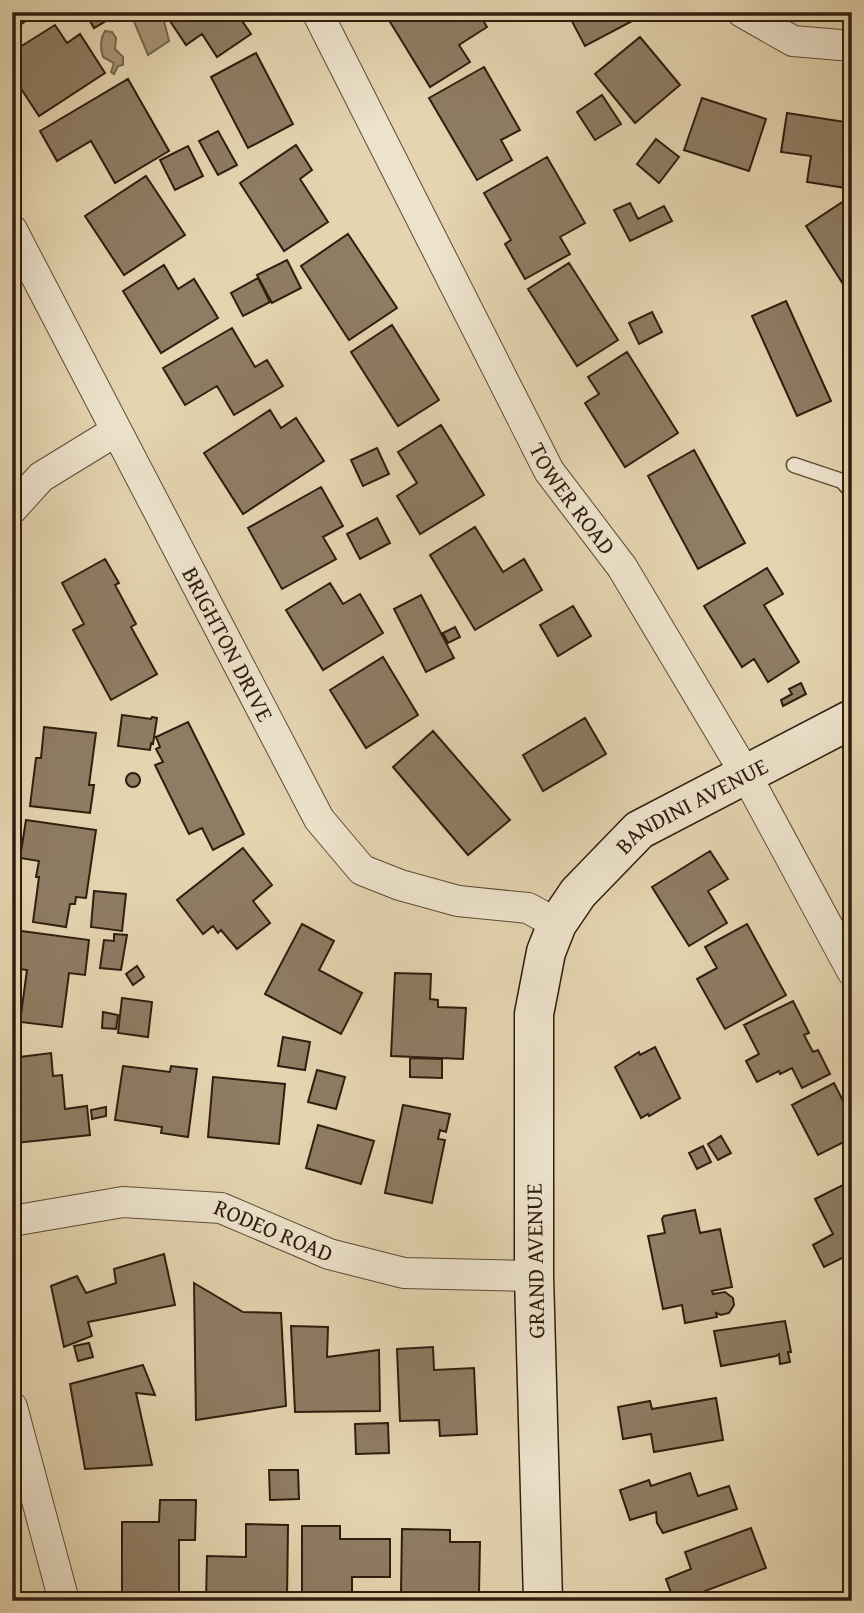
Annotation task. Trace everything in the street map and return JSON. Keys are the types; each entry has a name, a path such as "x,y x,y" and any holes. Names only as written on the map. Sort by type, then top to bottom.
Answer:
{"street":[{"name":"TOWER ROAD","path":"317,12 549,471 622,567 745,773 852,971"},
{"path":"742,12 793,41 852,47"},
{"name":"BRIGHTON DRIVE","path":"12,230 319,819 362,870 400,885 458,901 528,908 557,924"},
{"path":"12,509 41,477 116,431"},
{"name":"BANDINI AVENUE","path":"557,924 578,893 639,830 852,719"},
{"name":"GRAND AVENUE","path":"543,1601 534,1276 534,1014 546,952 557,924"},
{"name":"RODEO ROAD","path":"12,1221 123,1202 221,1208 329,1254 404,1273 534,1276"},
{"path":"12,1407 64,1601"}],"lane":[{"path":"794,465 842,481 852,492"}],"shaded area":[{"path":"130,12 149,12 153,20 163,17 169,41 148,55"},
{"path":"105,31 112,32 116,38 115,49 123,57 123,65 118,66 114,74 111,72 114,63 102,54 101,40"}],"building":[{"path":"12,12 28,12 32,17 12,30"},
{"path":"85,12 121,12 94,28"},
{"path":"164,12 236,12 251,34 217,57 202,34 186,45"},
{"path":"384,12 478,12 487,27 459,45 470,62 430,87"},
{"path":"567,12 633,12 636,19 585,46"},
{"path":"55,25 67,43 80,34 105,73 39,116 12,75 12,52"},
{"path":"640,37 680,85 635,123 595,74"},
{"path":"256,53 293,124 248,148 211,77"},
{"path":"484,67 520,130 501,140 512,160 477,180 429,98"},
{"path":"128,79 169,151 115,183 91,141 57,161 40,131"},
{"path":"602,95 621,124 595,140 577,112"},
{"path":"702,98 766,119 749,171 684,150"},
{"path":"787,113 852,123 852,166 849,165 846,188 807,182 811,156 781,152"},
{"path":"218,131 237,165 218,175 199,141"},
{"path":"656,139 679,157 659,183 637,164"},
{"path":"296,145 312,170 300,179 328,222 284,251 240,183"},
{"path":"188,146 203,176 175,190 160,160"},
{"path":"547,157 585,223 560,237 570,254 525,279 505,244 511,240 484,193"},
{"path":"146,176 185,235 124,275 85,216"},
{"path":"850,197 852,200 852,298 806,226"},
{"path":"630,203 638,219 664,206 672,221 630,241 614,210"},
{"path":"348,234 397,308 349,340 301,266"},
{"path":"287,260 301,288 272,303 257,275"},
{"path":"569,263 618,340 577,366 528,289"},
{"path":"164,265 178,289 194,279 218,318 161,353 123,291"},
{"path":"258,278 270,302 243,316 231,293"},
{"path":"786,301 831,401 797,416 752,316"},
{"path":"652,312 662,332 639,344 629,323"},
{"path":"392,325 439,400 398,426 351,352"},
{"path":"232,328 255,367 267,360 283,386 234,415 217,386 185,405 163,368"},
{"path":"627,352 678,433 625,467 585,403 599,394 588,377"},
{"path":"270,410 281,428 296,418 324,461 243,514 204,453"},
{"path":"441,425 484,495 420,534 397,496 417,483 398,452"},
{"path":"377,448 389,474 363,486 351,460"},
{"path":"694,450 745,543 698,569 648,476"},
{"path":"321,487 343,526 323,537 336,559 282,589 248,528"},
{"path":"377,518 390,543 360,559 347,534"},
{"path":"475,527 503,572 524,559 542,590 475,630 430,555"},
{"path":"105,559 119,583 115,585 136,624 131,627 157,674 111,700 73,630 84,624 62,583"},
{"path":"767,568 783,594 764,605 799,662 768,682 754,659 742,667 704,606"},
{"path":"330,583 343,604 360,594 383,633 323,670 286,610"},
{"path":"421,595 454,658 426,672 394,609"},
{"path":"573,606 591,636 558,656 540,625"},
{"path":"455,627 460,637 448,643 443,633"},
{"path":"383,657 418,715 366,748 330,690"},
{"path":"801,683 806,694 783,706 781,700 792,694 789,689"},
{"path":"122,715 157,718 150,750 118,746"},
{"path":"585,718 606,754 543,791 523,755"},
{"path":"188,722 244,834 213,850 202,828 189,834 155,765 163,762 156,749 160,747 156,737"},
{"path":"44,727 96,733 89,785 94,785 90,813 30,806 36,758 41,758"},
{"path":"433,731 510,820 468,855 393,767"},
{"path":"130,773 136,773 140,780 136,787 130,787 126,783 126,777"},
{"path":"26,820 96,830 86,898 76,897 75,904 70,904 66,927 33,922 39,861 20,858"},
{"path":"243,848 272,885 253,901 270,923 237,949 221,930 218,933 213,926 203,934 177,900"},
{"path":"710,851 728,879 708,891 727,923 689,946 652,887"},
{"path":"94,891 126,894 122,931 91,927"},
{"path":"302,924 334,941 319,970 362,993 341,1034 265,994"},
{"path":"747,924 786,995 725,1029 697,979 717,968 705,947"},
{"path":"14,930 89,940 85,975 69,973 62,1027 20,1022 27,970 12,968"},
{"path":"114,934 127,935 121,970 100,968 104,940 114,941"},
{"path":"137,966 144,977 133,985 126,974"},
{"path":"395,973 431,974 430,999 438,1000 438,1007 466,1008 463,1059 391,1056"},
{"path":"122,998 152,1002 148,1037 118,1033"},
{"path":"793,1001 809,1033 804,1035 813,1052 818,1050 830,1074 802,1088 792,1068 757,1082 746,1061 759,1054 744,1025"},
{"path":"103,1012 118,1015 116,1029 102,1028"},
{"path":"283,1037 310,1042 305,1070 278,1066"},
{"path":"655,1047 680,1098 641,1118 615,1067 639,1052 640,1055"},
{"path":"51,1053 53,1076 62,1075 65,1109 87,1106 90,1135 16,1143 12,1058"},
{"path":"410,1058 442,1059 442,1078 410,1077"},
{"path":"123,1066 170,1072 171,1066 197,1069 188,1137 161,1133 162,1127 115,1120"},
{"path":"317,1070 345,1077 336,1109 308,1102"},
{"path":"213,1077 285,1084 279,1144 208,1137"},
{"path":"834,1083 851,1117 845,1120 852,1132 852,1138 818,1155 792,1105"},
{"path":"403,1105 450,1114 446,1132 440,1130 438,1139 445,1140 432,1203 385,1193"},
{"path":"106,1107 106,1116 92,1119 91,1110"},
{"path":"318,1125 374,1141 361,1184 306,1168"},
{"path":"721,1136 731,1153 718,1160 708,1144"},
{"path":"703,1146 711,1162 697,1169 689,1153"},
{"path":"847,1183 852,1193 852,1256 824,1267 813,1245 833,1234 815,1199"},
{"path":"695,1210 700,1233 720,1229 732,1287 712,1291 713,1294 725,1292 733,1298 734,1305 729,1313 716,1313 717,1317 685,1323 682,1305 663,1309 648,1236 665,1233 662,1219 664,1216"},
{"path":"164,1254 175,1305 88,1322 92,1336 64,1347 51,1286 77,1276 86,1293 116,1283 114,1269"},
{"path":"194,1283 243,1312 281,1313 286,1406 196,1420"},
{"path":"785,1321 791,1352 788,1352 790,1362 780,1364 779,1354 721,1366 714,1331"},
{"path":"291,1326 328,1327 327,1357 379,1350 380,1411 295,1412"},
{"path":"89,1343 93,1357 78,1361 74,1346"},
{"path":"433,1347 434,1370 474,1368 477,1434 440,1436 439,1420 400,1421 397,1349"},
{"path":"143,1365 155,1395 136,1393 152,1465 85,1469 70,1384"},
{"path":"716,1398 723,1440 654,1452 651,1434 623,1439 618,1407 650,1401 652,1409"},
{"path":"388,1423 389,1453 356,1454 355,1424"},
{"path":"269,1470 298,1470 299,1499 270,1500"},
{"path":"690,1473 698,1496 729,1486 737,1509 663,1533 657,1523 656,1512 630,1520 620,1490 649,1480 651,1486"},
{"path":"160,1500 196,1500 195,1540 179,1540 179,1601 122,1601 122,1522 159,1522"},
{"path":"246,1524 288,1525 287,1601 206,1600 207,1556 246,1557"},
{"path":"302,1526 340,1526 340,1539 390,1539 390,1577 352,1577 352,1601 302,1601"},
{"path":"751,1528 766,1568 705,1591 708,1599 703,1601 674,1601 666,1579 691,1569 685,1552"},
{"path":"402,1529 450,1530 450,1542 480,1542 479,1593 401,1593"}]}
